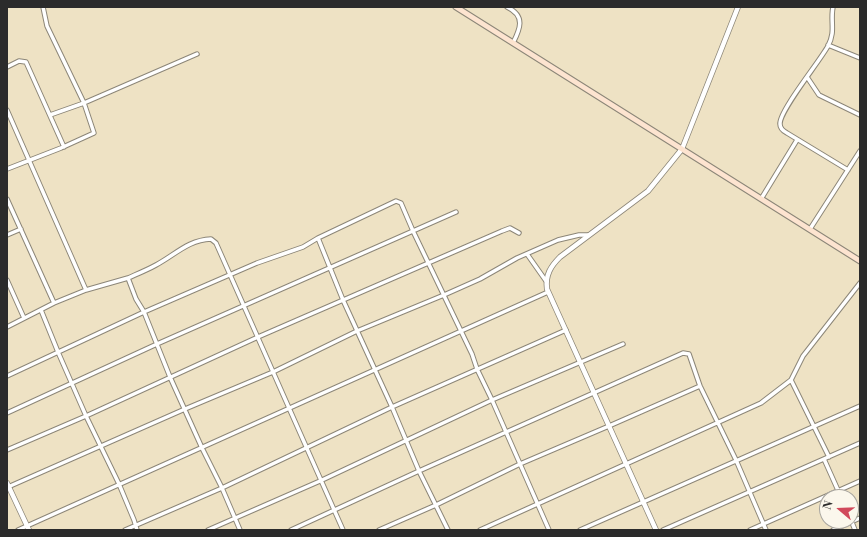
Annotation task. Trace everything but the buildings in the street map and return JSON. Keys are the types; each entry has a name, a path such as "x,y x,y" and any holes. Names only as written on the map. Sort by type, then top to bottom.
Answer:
{"main road":[{"path":"456,7 860,261"}],"street":[{"path":"7,169 64,147 94,133 84,103 47,26 43,7"},
{"path":"507,7 516,13 519,21 520,29 513,43"},
{"path":"546,282 553,264 560,257 648,190 682,149 738,7"},
{"path":"833,7 831,16 833,32 828,45 783,115 780,124 782,129 797,140 848,170"},
{"path":"828,45 860,58"},
{"path":"50,115 84,103 197,54"},
{"path":"7,67 19,61 26,62 64,147"},
{"path":"807,77 819,95 860,115"},
{"path":"7,110 86,290"},
{"path":"761,199 797,140"},
{"path":"810,229 860,151"},
{"path":"7,198 54,303"},
{"path":"7,376 144,312 230,274 303,247 318,238 396,201 401,203 427,262 444,295 549,530"},
{"path":"7,413 157,344 456,212"},
{"path":"7,450 86,416 258,337 427,262 510,228 519,233"},
{"path":"7,235 21,229"},
{"path":"28,528 8,486 273,372 357,331 480,279 517,258 558,240 579,235 588,236"},
{"path":"318,238 343,300 376,370 419,470 448,530"},
{"path":"7,327 54,303 86,290 128,278 156,265 186,245 204,240 211,240 216,243 245,306 320,481 343,530"},
{"path":"527,254 546,282 548,292 656,530"},
{"path":"128,278 136,299 144,312 170,377 240,530"},
{"path":"7,280 24,318"},
{"path":"480,530 761,403 791,380 803,356 860,283"},
{"path":"18,530 28,528 119,484 290,409 548,292"},
{"path":"41,310 86,416 102,446 119,484 137,530"},
{"path":"125,530 222,488 307,449 392,407 566,330"},
{"path":"208,530 320,481 492,400 623,344"},
{"path":"291,530 419,470 594,394 683,353 689,354 700,386 736,460 766,530"},
{"path":"791,380 829,457"},
{"path":"380,530 436,505 520,464 700,386"},
{"path":"580,530 860,406"},
{"path":"663,530 860,443"},
{"path":"824,459 837,489"},
{"path":"842,489 860,481"},
{"path":"750,530 819,499"}]}
